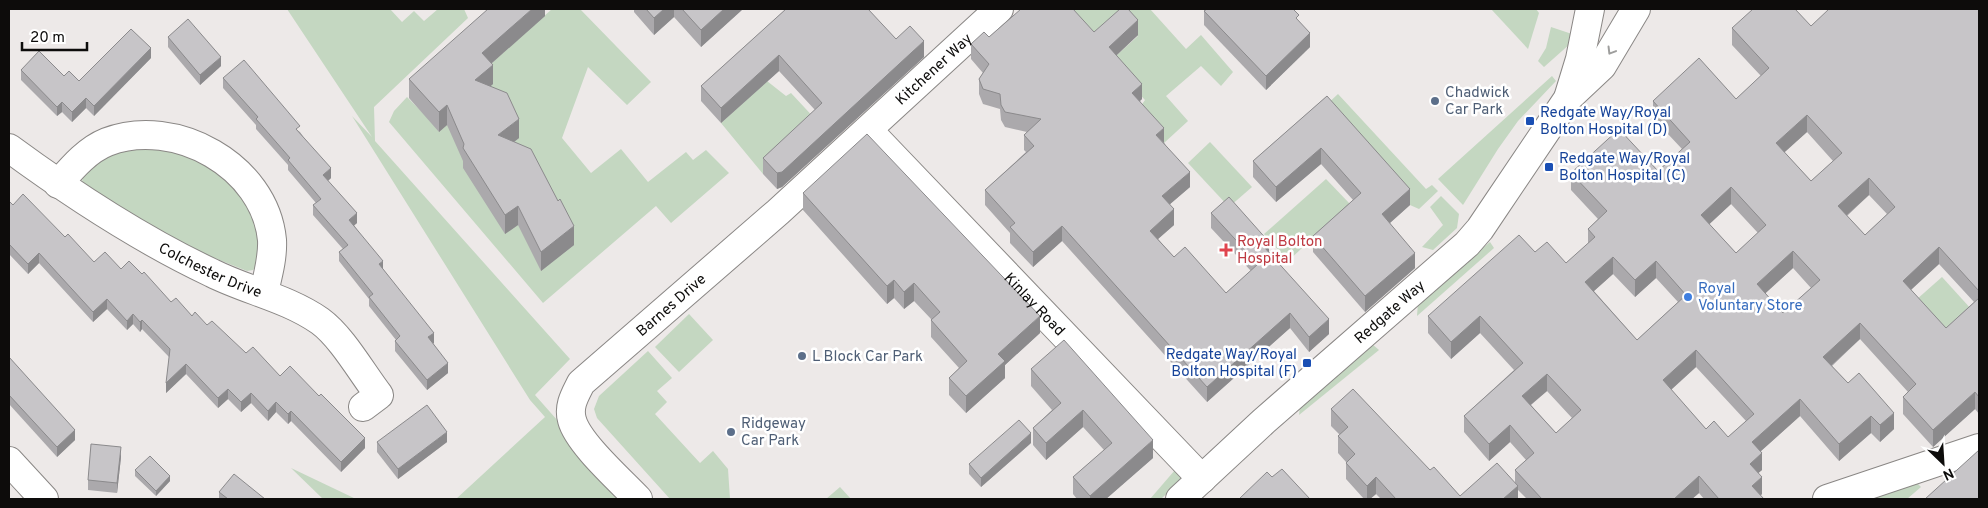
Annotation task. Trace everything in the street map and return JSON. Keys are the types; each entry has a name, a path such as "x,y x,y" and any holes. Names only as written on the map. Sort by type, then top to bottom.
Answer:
{"street":[{"name":"Kitchener Way","path":"868,130 999,9"},
{"name":"Redgate Way","path":"1569,97 1580,60 1590,9"},
{"path":"1598,9 1610,13 1632,9"},
{"name":"Redgate Way","path":"1180,499 1264,421 1468,244 1569,97 1602,66 1636,9"},
{"name":"Kinlay Road","path":"868,130 1202,479"},
{"name":"Barnes Drive","path":"638,499 579,435 572,419 572,401 581,384 778,212 868,130"},
{"path":"58,184 78,161 106,142 135,136 154,137 172,139 207,150 233,166 253,188 267,216 272,240 271,258 264,292"},
{"name":"Colchester Drive","path":"9,148 58,184 158,246 214,274 294,305 321,322 342,345 379,395 363,407"},
{"path":"1827,499 1979,448"},
{"path":"9,461 44,499"}],"green space":[{"path":"287,9 390,9 402,22 414,11 424,21 438,9 464,9 468,18 374,107 375,141 570,359 535,395 627,499 456,499 545,417 530,400 352,116 372,137"},
{"path":"552,9 580,9 651,82 627,105 588,67 562,138 591,173 621,149 648,182 686,152 693,160 706,150 729,173 671,223 656,206 543,303 389,122 394,111 407,97 439,129 482,72"},
{"path":"1061,9 1150,9 1186,49 1201,35 1233,72 1221,86 1201,66 1166,96 1188,121 1164,143 1136,113 1145,100 1109,62 1138,36 1094,47"},
{"path":"1491,9 1536,9 1539,13 1528,49"},
{"path":"1551,27 1572,34 1571,43 1544,67 1538,61 1546,48"},
{"path":"1552,76 1556,81 1518,121 1463,205 1438,179"},
{"path":"767,81 786,96 791,93 818,122 763,174 721,123"},
{"path":"1338,94 1426,189 1432,185 1438,191 1419,209 1410,205 1323,108"},
{"path":"1210,142 1252,187 1229,207 1188,163"},
{"path":"133,146 179,152 207,163 229,178 262,229 258,265 253,270 247,271 164,238 82,183 83,175 102,154"},
{"path":"1326,179 1350,204 1288,261 1264,234"},
{"path":"1441,196 1459,214 1457,228 1433,250 1422,247 1443,225 1430,207"},
{"path":"1490,242 1494,248 1417,316 1418,302"},
{"path":"1942,277 1972,310 1946,333 1916,300"},
{"path":"689,314 713,340 679,372 655,347"},
{"path":"1372,344 1379,350 1299,415 1300,405"},
{"path":"648,351 672,378 657,391 667,402 655,414 700,463 713,451 728,469 730,499 670,499 597,418 594,409 599,396"},
{"path":"291,468 356,499 323,499"},
{"path":"1175,470 1182,479 1161,499 1150,499"},
{"path":"1915,481 1921,487 1907,499 1864,499"},
{"path":"840,487 851,499 826,499"}],"building":[{"path":"488,9 532,9 482,53 493,65 475,80 507,93 519,119 498,135 531,149 558,201 560,199 574,226 541,252 518,206 505,215 463,148 464,144 447,105 439,112 409,79"},
{"path":"646,9 664,9 654,18"},
{"path":"682,9 724,9 701,30"},
{"path":"786,9 868,9 896,39 910,26 924,41 782,172 777,173 763,158 822,103 779,55 721,108 701,86"},
{"path":"1021,9 1073,9 1094,32 1120,9 1128,9 1138,20 1109,47 1142,84 1132,93 1164,128 1156,135 1190,172 1162,196 1174,209 1150,231 1174,257 1185,247 1226,293 1258,264 1211,213 1229,197 1269,242 1264,247 1329,319 1309,337 1290,313 1207,387 1062,226 1033,252 1010,227 1015,223 985,190 1034,146 1024,135 1041,119 1005,112 1001,105 1000,94 983,89 979,79 989,64 971,44 984,32 989,37"},
{"path":"1207,9 1293,9 1299,15 1296,18 1310,33 1266,76 1204,11"},
{"path":"1753,9 1795,9 1811,26 1829,9 1979,9 1979,291 1939,247 1903,281 1946,328 1979,298 1979,397 1975,392 1933,430 1903,397 1916,384 1860,323 1823,357 1848,383 1859,373 1894,413 1880,425 1871,416 1839,444 1800,399 1752,442 1762,453 1750,464 1762,477 1752,486 1764,499 1719,499 1699,476 1674,499 1542,499 1515,470 1534,453 1510,425 1489,444 1464,416 1523,363 1480,316 1451,342 1428,316 1519,235 1535,252 1547,242 1566,263 1595,237 1588,229 1607,211 1571,173 1619,129 1658,171 1690,142 1653,101 1699,58 1736,99 1769,68 1732,28","holes":["1807,115 1842,153 1811,181 1776,143","1869,178 1895,207 1865,235 1838,206","1731,187 1766,225 1736,253 1701,215","1793,251 1820,280 1783,313 1757,284","1613,257 1635,280 1656,261 1686,295 1637,340 1585,282","1696,350 1754,414 1728,437 1714,421 1706,429 1663,380","1547,374 1581,410 1556,433 1522,396"]},
{"path":"188,19 221,57 200,75 168,37"},
{"path":"131,29 151,48 94,106 86,98 72,112 62,102 57,107 21,70 39,51 64,76 69,71 79,81"},
{"path":"244,60 300,126 296,129 331,168 323,175 357,213 349,220 383,261 379,264 434,333 428,337 448,363 427,380 395,341 400,336 369,297 373,294 339,252 348,245 313,205 321,199 288,160 290,158 256,119 258,117 223,78"},
{"path":"1327,96 1410,189 1382,214 1415,253 1365,296 1313,236 1361,193 1321,148 1276,187 1253,161"},
{"path":"867,134 1040,316 998,354 1005,361 966,396 949,378 967,361 931,320 940,312 914,283 904,292 894,280 887,286 803,193"},
{"path":"23,194 65,237 68,234 94,262 105,252 121,269 129,261 142,274 144,272 171,302 176,298 192,316 195,312 207,325 212,321 246,353 253,347 280,376 290,366 319,396 321,394 365,438 341,462 291,411 288,414 276,402 268,411 251,393 241,402 228,389 218,398 186,364 166,383 170,349 142,320 140,322 133,314 127,321 107,299 93,312 39,253 28,264 9,244 9,201 13,205"},
{"path":"1064,340 1153,440 1090,496 1073,477 1112,443 1083,410 1046,443 1033,428 1061,403 1031,369"},
{"path":"9,357 75,430 57,447 9,395"},
{"path":"1353,389 1430,470 1434,467 1460,496 1497,463 1518,486 1503,499 1396,499 1376,477 1367,486 1346,463 1355,454 1338,436 1348,427 1331,409"},
{"path":"427,405 447,432 398,469 377,442"},
{"path":"1019,420 1031,433 981,478 969,464"},
{"path":"91,444 121,447 117,483 88,480"},
{"path":"1979,450 1979,499 1925,499"},
{"path":"150,456 170,476 156,491 135,470"},
{"path":"1282,469 1310,499 1239,499 1267,472 1272,477"},
{"path":"234,474 265,499 228,499 219,492"}],"place":[{"name":"Chadwick Car Park","path":"1435,101"},
{"name":"Redgate Way/Royal Bolton Hospital (D)","path":"1530,121"},
{"name":"Redgate Way/Royal Bolton Hospital (C)","path":"1549,167"},
{"name":"Royal Bolton Hospital","path":"1226,250"},
{"name":"Royal Voluntary Store","path":"1688,297"},
{"name":"L Block Car Park","path":"802,356"},
{"name":"Redgate Way/Royal Bolton Hospital (F)","path":"1307,363"},
{"name":"Ridgeway Car Park","path":"731,432"}]}
